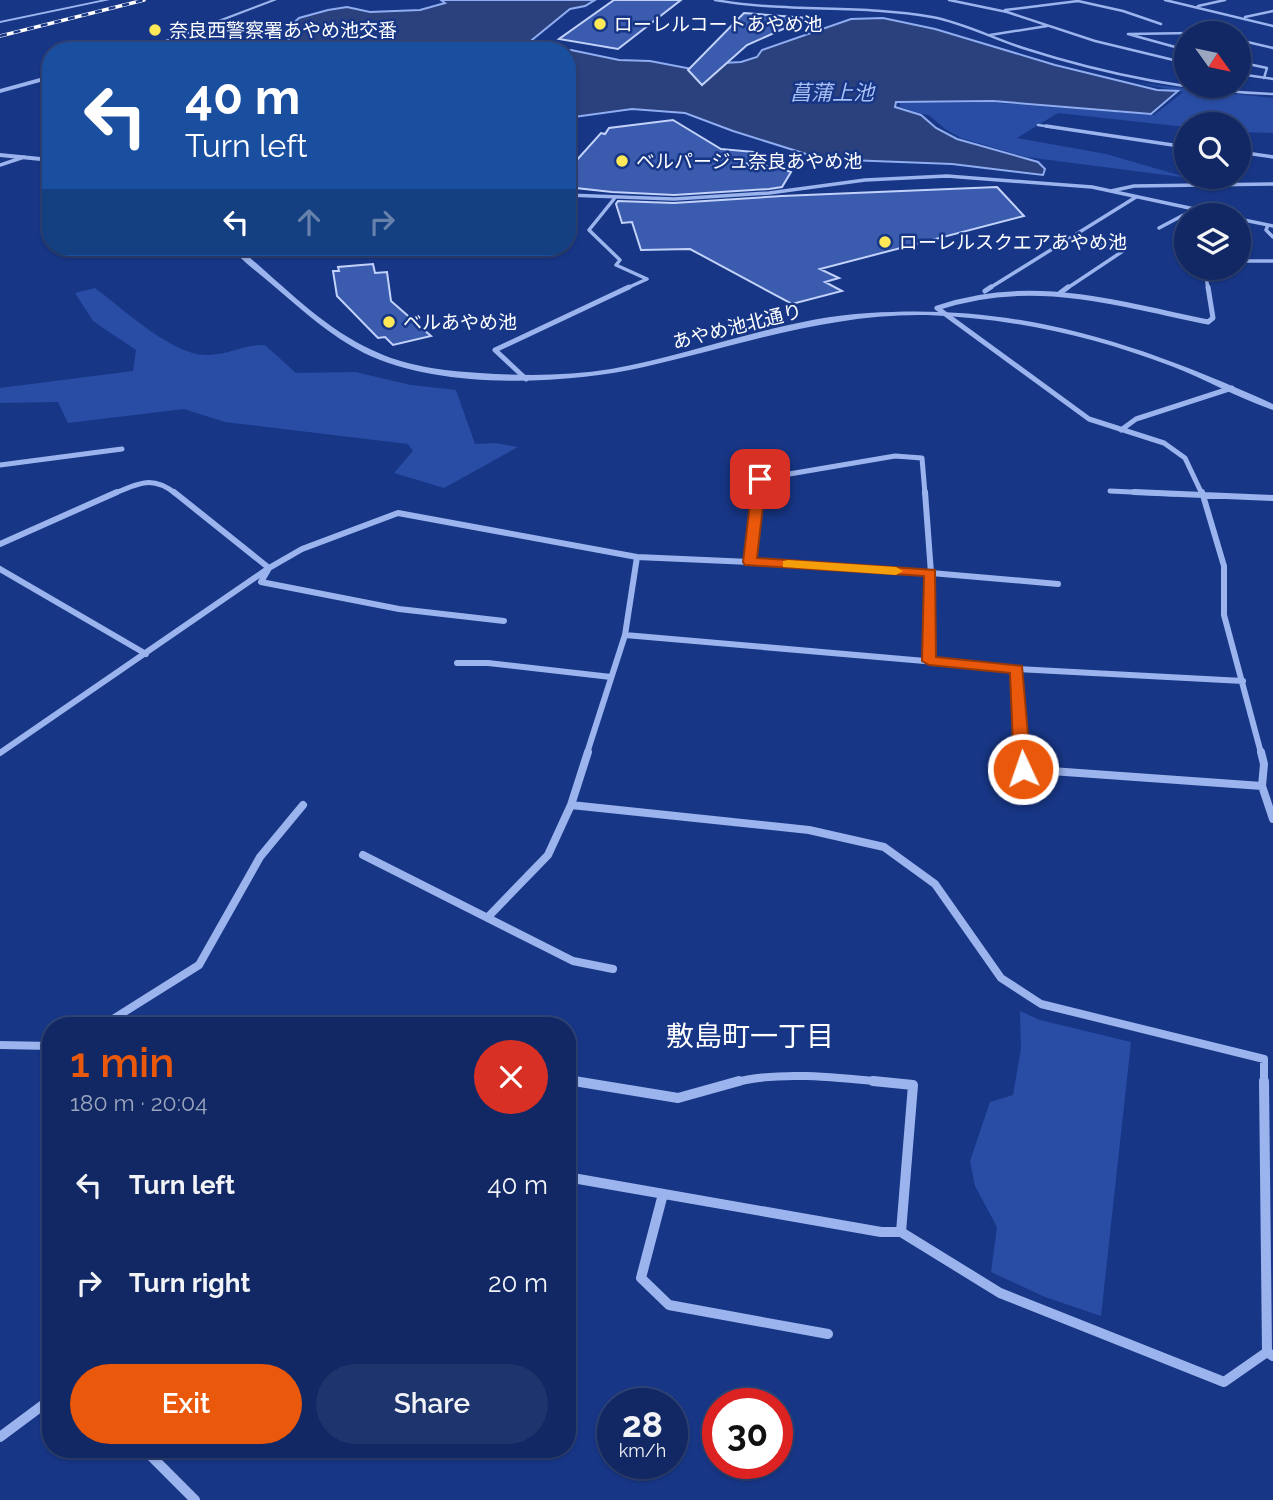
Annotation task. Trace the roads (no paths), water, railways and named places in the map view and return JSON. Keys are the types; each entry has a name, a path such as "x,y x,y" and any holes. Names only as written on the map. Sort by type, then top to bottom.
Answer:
{"street":[{"path":"0,22 108,0"},
{"path":"162,42 275,0"},
{"path":"715,0 790,10 908,14 950,21 1040,52 1154,81 1219,92 1273,94"},
{"path":"949,0 1001,10 1115,46 1174,60"},
{"path":"1165,0 1273,26"},
{"path":"1194,7 1225,0"},
{"path":"1001,10 1078,1 1123,11 1161,24"},
{"path":"1241,18 1273,11"},
{"path":"989,36 1048,26"},
{"path":"1174,33 1128,34 1174,47"},
{"path":"1251,43 1273,48"},
{"path":"1251,65 1267,68 1264,78"},
{"path":"1251,76 1273,79"},
{"path":"0,91 42,79"},
{"path":"1038,125 1174,145"},
{"path":"1251,154 1273,158"},
{"path":"0,155 42,159"},
{"path":"0,165 24,157"},
{"path":"576,196 674,199 769,193 865,180 947,176 1092,187 1174,205"},
{"path":"1111,191 1134,186 1273,184"},
{"path":"1136,197 983,292 937,308 1089,419 1164,443 1185,458 1203,495 1224,566 1224,615 1264,764 1262,786 1273,819"},
{"path":"526,379 495,350 647,279 616,265 620,260 589,230 614,199"},
{"path":"1160,228 1174,220"},
{"path":"1251,222 1270,226 1266,230 1273,237"},
{"path":"1060,293 1123,251 1073,238"},
{"name":"あやめ池北通り","path":"244,256 352,343 370,353 465,375 526,379 612,372 793,327 845,317 944,313 1005,318 1078,331 1153,355 1273,407"},
{"path":"1251,261 1273,261"},
{"path":"983,292 1060,293 1208,321 1213,318 1207,280"},
{"path":"1121,430 1136,419 1232,388"},
{"path":"0,465 122,449"},
{"path":"750,562 760,479 895,456 922,458 930,573 929,661"},
{"path":"0,544 140,482 164,484 269,568"},
{"path":"1110,491 1273,498"},
{"path":"0,753 269,568 302,549 398,513 637,557 930,573 1058,584"},
{"path":"488,917 548,855 571,805 625,635 637,557"},
{"path":"269,568 261,582 399,609 504,621"},
{"path":"0,569 146,654"},
{"path":"625,635 1017,669 1243,681"},
{"path":"457,663 488,663 611,677"},
{"path":"1017,669 1023,769 1262,786"},
{"path":"116,1017 199,965 260,857 303,805"},
{"path":"571,805 809,830 884,847 934,884 1001,978 1041,1004 1264,1059 1270,1354 1224,1381 1000,1293 901,1231 881,1232 576,1179"},
{"path":"363,855 573,961 614,969"},
{"path":"0,1045 42,1046"},
{"path":"576,1081 678,1098 747,1079 832,1077 913,1085 901,1231"},
{"path":"663,1194 641,1278 669,1305 828,1334"},
{"path":"0,1437 42,1406"},
{"path":"153,1458 195,1500"}],"water":[{"name":"菖蒲上池","path":"441,0 595,0 585,6 570,9 529,42 291,42 283,33 299,18 328,10 347,7 370,12 420,10 445,3"},
{"name":"菖蒲上池","path":"883,18 935,29 1055,65 1157,90 1174,91 1174,94 1151,114 993,101 896,102 895,107 921,115 936,128 957,139 1038,162 1045,169 1043,175 952,164 822,159 685,113 632,109 576,117 576,51 619,60 650,61 697,70 757,57 762,50 851,19"}],"railway":[{"path":"0,36 144,0"}],"place":[{"name":"ローレルコートあやめ池","path":"600,24"},
{"name":"奈良西警察署あやめ池交番","path":"155,30"},
{"name":"ベルパージュ奈良あやめ池","path":"622,161"},
{"name":"ローレルスクエアあやめ池","path":"885,242"},
{"name":"ベルあやめ池","path":"389,322"}],"district":[{"name":"敷島町一丁目","path":"750,1036"}]}
